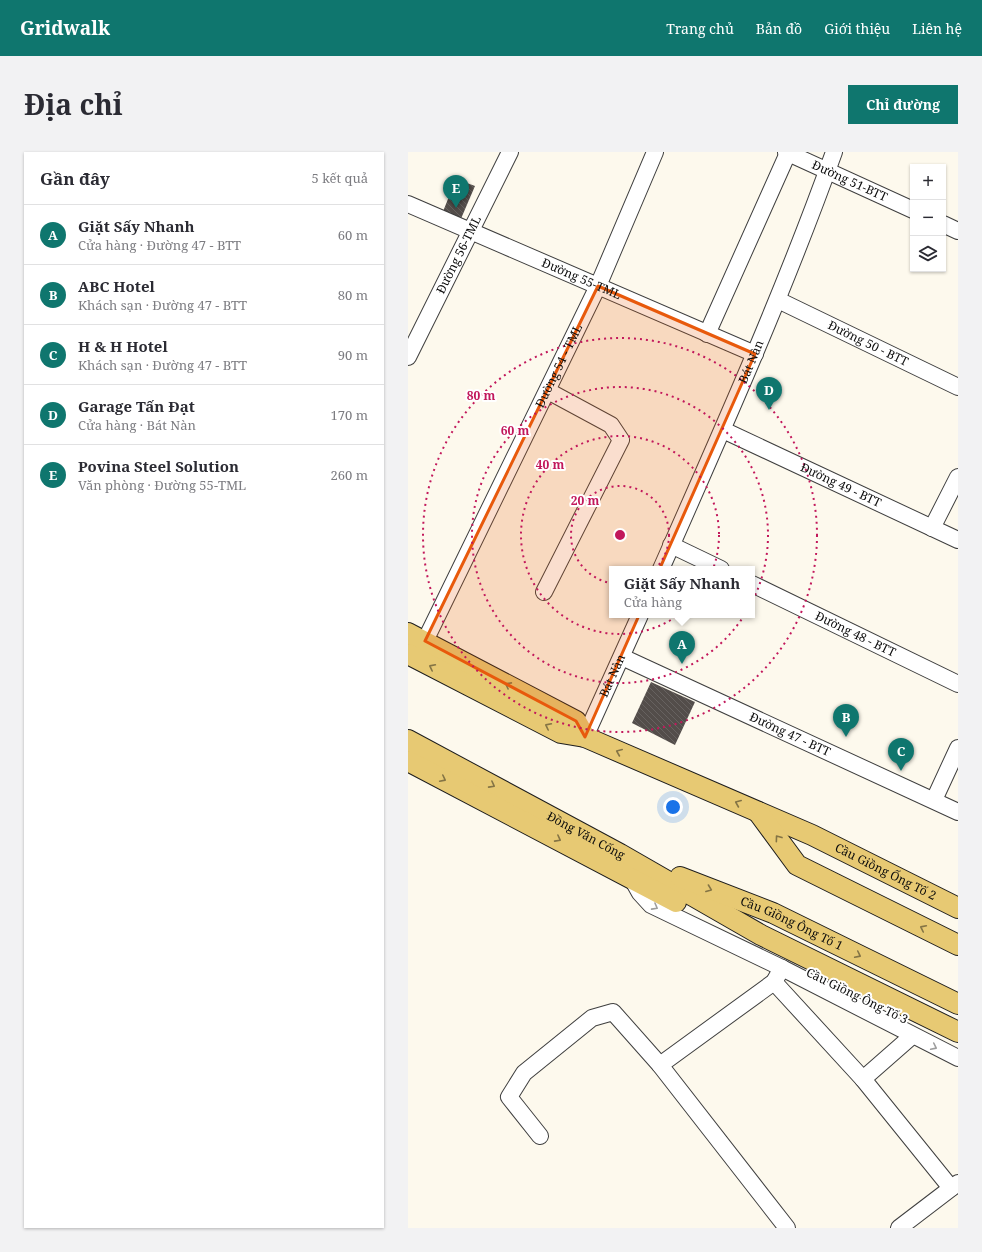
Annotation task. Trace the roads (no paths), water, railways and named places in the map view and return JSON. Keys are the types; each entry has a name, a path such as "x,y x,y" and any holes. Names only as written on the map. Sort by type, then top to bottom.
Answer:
{"main road":[{"path":"416,637 576,721 585,737"},
{"path":"408,654 561,734 585,737 758,812 797,865 958,945"},
{"name":"Đồng Văn Cống","path":"408,740 620,854 759,941"},
{"name":"Đồng Văn Cống","path":"408,761 631,877 759,941"},
{"name":"Cầu Giồng Ống Tố 2","path":"758,812 812,835 958,908"},
{"path":"620,854 631,877"},
{"name":"Cầu Giồng Ông Tố 1","path":"620,854 773,913 958,1004"},
{"name":"Cầu Giồng Ông Tố 3","path":"759,941 958,1032"},
{"name":"Cầu Giồng Ông Tố 3","path":"759,941 958,1046"}],"street":[{"name":"Đường 56-TML","path":"408,357 412,339 470,231 510,152"},
{"name":"Đường 54 - TML","path":"416,637 548,391 598,286 655,152"},
{"name":"Bát Nàn","path":"662,566 723,430 778,300 834,152"},
{"name":"Đường 51-BTT","path":"787,153 910,209"},
{"path":"707,334 787,153"},
{"name":"Đường 55-TML","path":"408,204 755,354"},
{"path":"946,225 958,231"},
{"name":"Đường 50 - BTT","path":"778,300 958,387"},
{"path":"544,592 621,440 611,425 548,391"},
{"name":"Đường 49 - BTT","path":"723,430 958,540"},
{"path":"932,528 958,477"},
{"path":"671,545 715,566"},
{"name":"Đường 48 - BTT","path":"755,585 958,684"},
{"name":"Bát Nàn","path":"585,737 639,618"},
{"name":"Đường 47 - BTT","path":"622,657 958,812"},
{"path":"934,800 958,748"},
{"path":"631,877 640,893 651,905 778,975 958,1058"},
{"path":"660,1065 778,975"},
{"path":"778,975 863,1080 955,1185 898,1228"},
{"path":"540,1136 509,1097 524,1073 592,1018 613,1012 660,1065 786,1228"},
{"path":"863,1080 912,1036"}],"place":[{"name":"Povina Steel Solution","path":"456,208"},
{"name":"Garage Tấn Đạt","path":"769,410"},
{"name":"Giặt Sấy Nhanh","path":"682,664"},
{"name":"ABC Hotel","path":"846,737"},
{"name":"H & H Hotel","path":"901,771"}]}
